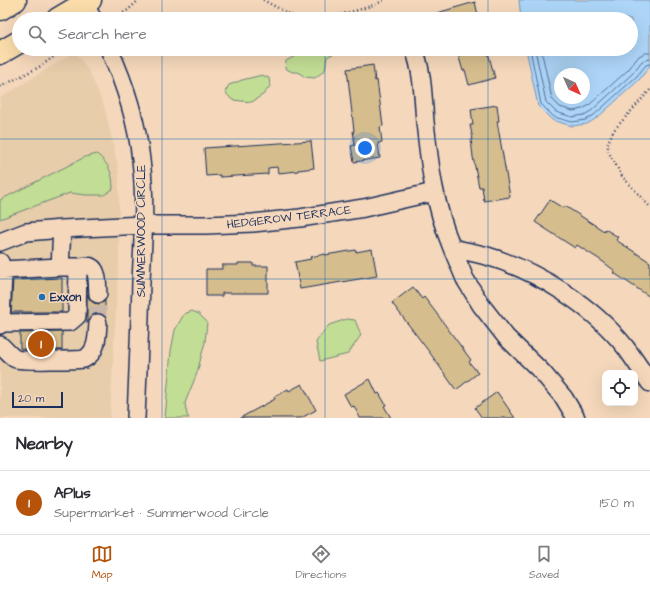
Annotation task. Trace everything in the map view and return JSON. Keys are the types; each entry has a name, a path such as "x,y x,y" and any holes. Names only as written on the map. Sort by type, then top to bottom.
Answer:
{"main road":[{"path":"0,9 15,0"},
{"path":"74,12 87,6"},
{"path":"0,53 12,46"}],"street":[{"name":"SUMMERWOOD CIRCLE","path":"112,56 119,71 135,122 141,160 143,225 136,418"},
{"path":"415,56 424,96 428,153 434,192 444,228 465,279 481,305 506,337 546,377 564,398 576,418"},
{"name":"HEDGEROW TERRACE","path":"0,242 26,232 62,229 143,225 214,225 292,219 364,208 434,192"},
{"path":"60,267 62,229"},
{"path":"452,248 488,256 516,267 544,280 569,296 606,327 625,347 650,383"},
{"path":"78,267 77,316 70,322 1,324 2,266 90,266 95,269 97,275 98,294"},
{"path":"0,345 16,359 28,361 84,359 92,351 96,344 98,323"}],"path":[{"path":"125,12 138,0"},
{"path":"263,0 286,12"},
{"path":"347,12 385,0"},
{"path":"0,87 41,66 55,56"},
{"path":"650,90 614,130 608,142 608,151 622,176 650,207"}],"shaded area":[{"path":"68,56 78,56 89,71 105,108 119,172 119,259 110,418 0,418 0,98"}],"green space":[{"path":"295,56 329,56 327,57 325,70 315,78 305,77 298,72 292,72 285,68 286,61"},
{"path":"262,75 269,78 270,86 264,94 252,102 232,100 225,92 229,85"},
{"path":"97,154 110,170 113,189 104,195 70,193 0,219 0,200 85,157"},
{"path":"192,311 199,314 207,322 205,342 197,373 185,403 189,418 165,418 171,351 175,330 184,314"},
{"path":"347,319 355,320 361,335 348,354 320,361 316,342 329,325"}],"water":[{"path":"519,0 650,0 650,66 639,80 597,118 587,124 572,126 552,120 538,106 527,56 638,56 638,12 520,12"}],"building":[{"path":"475,2 477,12 440,12"},
{"path":"459,56 489,56 495,78 469,85 465,70 463,71"},
{"path":"373,65 375,81 377,80 383,126 380,127 382,142 378,143 380,158 354,162 351,146 355,145 354,131 347,69"},
{"path":"497,105 499,121 497,121 510,197 484,201 482,187 479,187 473,157 471,140 473,140 470,125 473,125 471,109"},
{"path":"311,141 314,168 278,173 277,167 268,168 268,174 220,177 220,175 206,176 204,148"},
{"path":"550,200 563,208 565,206 604,231 605,229 618,237 616,240 650,262 650,297 614,273 615,271 602,261 577,245 575,248 535,222"},
{"path":"372,249 377,276 300,289 295,262 311,259 310,257 325,254 356,250 356,252"},
{"path":"238,263 253,263 253,266 268,266 268,293 222,293 222,296 206,296 206,269 222,269 222,265 238,265"},
{"path":"62,278 62,312 11,312 13,280"},
{"path":"413,287 422,299 424,297 434,310 471,360 469,362 478,373 456,390 392,303"},
{"path":"87,294 90,300 94,303 99,304 105,301 105,316 99,313 94,314 90,317 87,323"},
{"path":"62,332 62,350 20,349 20,333"},
{"path":"370,379 377,394 379,393 386,405 384,406 391,418 360,418 354,406 351,407 344,394"},
{"path":"302,384 316,410 301,418 240,418 275,399 274,397 288,389 289,391"},
{"path":"497,392 515,418 482,418 475,408"}],"tunnel":[{"path":"98,294 98,323"}],"place":[{"name":"Exxon","path":"42,297"},
{"name":"APlus","path":"41,344"}]}
